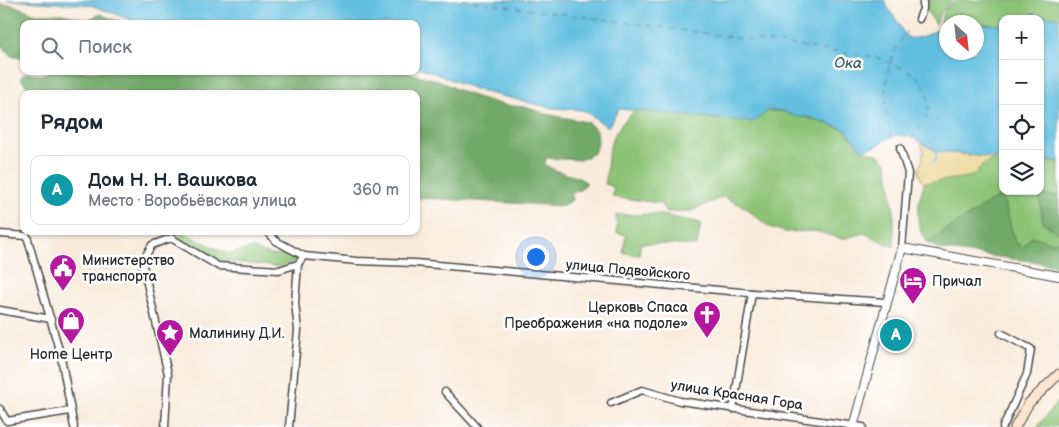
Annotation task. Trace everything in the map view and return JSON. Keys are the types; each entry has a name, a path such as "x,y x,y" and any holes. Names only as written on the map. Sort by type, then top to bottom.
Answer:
{"main road":[{"path":"1015,427 1030,403 1059,374"}],"street":[{"path":"918,19 923,9 923,0"},
{"path":"853,426 902,248 908,173 900,148"},
{"path":"0,234 27,236 41,280 61,357 74,427"},
{"path":"271,235 276,241 304,256 298,264 295,303 298,330 289,427"},
{"path":"165,427 168,374 143,266 146,255 152,245 171,238 218,266 278,270 298,264"},
{"path":"902,248 1059,276"},
{"name":"улица Подвойского","path":"304,256 357,261 415,263 752,293 886,302"},
{"path":"733,409 752,293"},
{"path":"0,310 51,319"},
{"path":"1001,333 1031,349 1027,374 1003,427"},
{"name":"улица Красная Гора","path":"611,403 642,390 680,401 863,427"},
{"path":"445,392 477,427"},
{"path":"0,409 7,421 70,411"}],"green space":[{"path":"928,0 953,0 939,15 936,24 928,13"},
{"path":"959,0 1059,0 1059,18 1033,14 999,15 999,25 984,24 984,15 943,15 951,4"},
{"path":"0,4 13,5 36,14 63,14 87,20 20,20 20,58 11,56 0,44"},
{"path":"100,14 116,20 87,20"},
{"path":"24,75 417,75 441,81 464,93 503,105 526,107 546,114 587,122 597,130 598,143 594,153 580,160 546,158 545,164 550,168 577,177 587,183 580,190 572,192 572,200 564,206 421,198 420,90 30,90 20,78"},
{"path":"635,110 677,113 783,111 845,129 862,150 878,154 887,162 894,212 894,247 864,233 842,239 815,231 785,232 769,227 743,206 723,197 691,211 666,212 660,203 613,197 613,187 605,184 611,143 619,128"},
{"path":"994,158 999,159 999,195 1002,195 927,242 918,221 924,183 973,176 980,167"},
{"path":"1044,160 1059,162 1059,196 1040,195 1044,195"},
{"path":"1002,195 1040,195 1043,222 1059,234 1059,240 1053,244 1032,236 1023,248 1015,242"},
{"path":"1002,195 1015,242 1023,248 1032,236 1053,243 1059,240 1059,267 1037,262 938,249 927,242"},
{"path":"1039,195 1059,196 1059,234 1043,222"},
{"path":"658,214 701,223 697,246 641,243 639,255 623,253 626,235 617,233 616,215"},
{"path":"169,235 188,235 229,254 252,248 271,255 300,256 296,261 279,267 222,261"},
{"path":"1059,400 1059,427 1037,427"}],"sand":[{"path":"921,143 936,151 994,158 980,167 973,176 924,183 919,174 923,154"}],"water":[{"name":"Ока","path":"6,0 885,0 905,35 909,38 919,37 939,29 939,60 984,60 984,24 999,25 999,159 936,151 912,137 896,135 886,139 877,146 862,150 845,129 808,117 796,117 783,111 769,110 753,122 619,109 608,127 583,110 552,108 480,91 420,68 420,20 132,20 90,5"},
{"path":"1044,16 1059,18 1059,162 1044,160"}],"waterway":[{"path":"933,162 936,159 936,151"}],"ferry route":[{"path":"462,0 876,57 915,74 925,87 929,103 927,117 912,140"},
{"path":"892,138 886,111 886,83 893,55 907,31"}],"place":[{"name":"Министерство транспорта","path":"63,292"},
{"name":"Причал","path":"913,305"},
{"name":"Дом Н. Н. Вашкова","path":"896,335"},
{"name":"Церковь Спаса Преображения «на подоле»","path":"707,339"},
{"name":"Home Центр","path":"71,345"},
{"name":"Малинину Д.И.","path":"170,357"}]}
